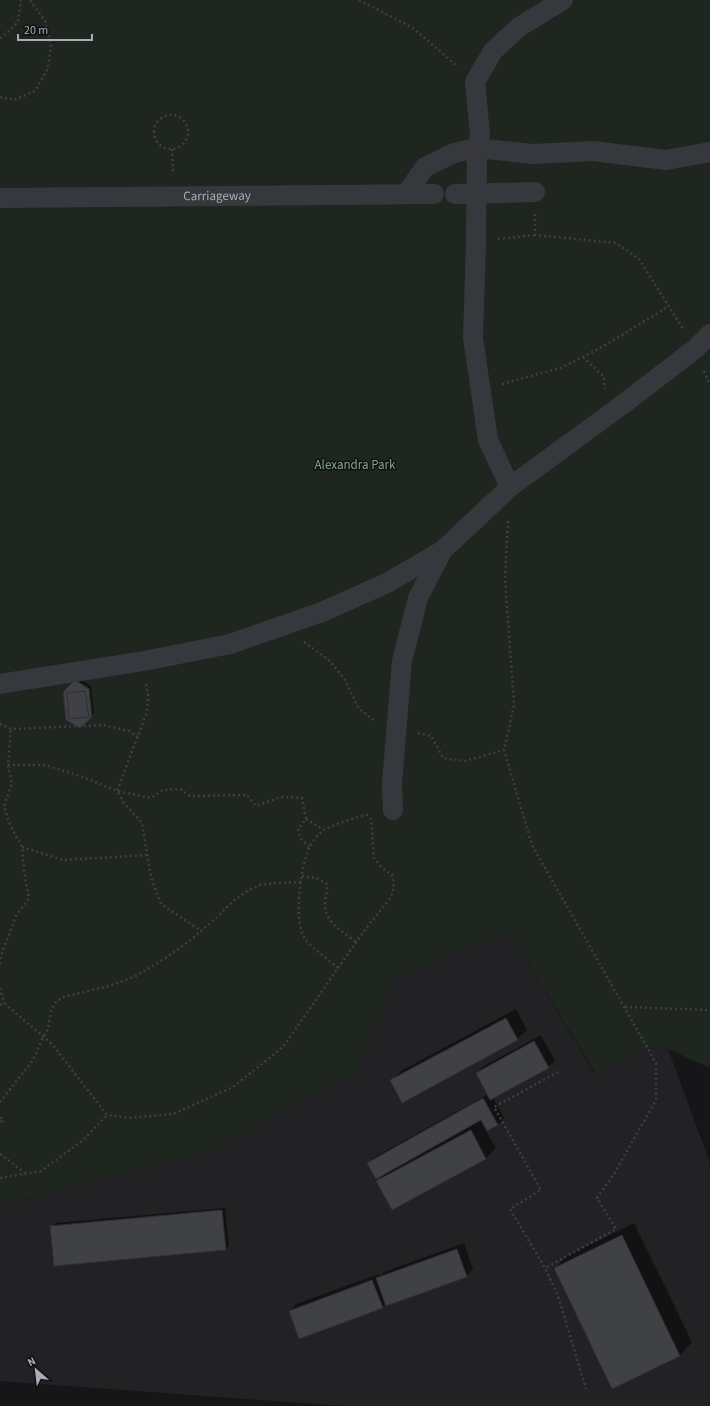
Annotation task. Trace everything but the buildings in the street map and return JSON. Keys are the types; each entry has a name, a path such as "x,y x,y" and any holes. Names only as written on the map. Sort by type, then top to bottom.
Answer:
{"street":[{"path":"510,487 488,440 473,338 477,148 480,135 475,82 493,51 519,27 563,0"},
{"path":"406,194 426,167 454,153 477,148 533,154 593,151 666,160 710,152"},
{"path":"455,194 534,192"},
{"name":"Carriageway","path":"0,198 434,194"},
{"path":"0,684 144,661 230,644 322,612 387,583 442,551 510,487 606,417 695,349 710,334"},
{"path":"392,810 392,784 402,661 418,598 442,551"}],"path":[{"path":"0,38 3,38 18,22 21,0"},
{"path":"0,96 14,100 35,92 48,68 50,45 45,21 30,0"},
{"path":"360,0 413,28 475,82"},
{"path":"174,115 179,116 184,120 189,130 183,145 172,150 157,142 154,131 158,121 163,117 174,115"},
{"path":"172,150 173,170"},
{"path":"534,192 535,235"},
{"path":"476,241 535,235 616,243 638,260 669,306 695,349"},
{"path":"480,390 563,367 604,346 669,306"},
{"path":"583,357 604,377 606,417"},
{"path":"510,487 505,578 514,705 504,750 532,845 656,1063 656,1100 614,1174 597,1198 616,1230 545,1268"},
{"path":"296,620 304,642 330,661 345,680 359,709 380,725 431,736 443,758 465,761 504,750"},
{"path":"117,791 147,712 148,695 144,661"},
{"path":"0,724 11,729 104,724 129,731 138,737"},
{"path":"0,964 1,956 16,916 29,898 25,879 22,846 10,825 4,806 12,784 8,765 11,729"},
{"path":"8,765 45,765 83,777 117,791 151,798 163,790 180,788 190,796 247,795 256,806 281,797 302,798 306,819 324,830"},
{"path":"117,791 124,803 142,822 151,877 161,904 201,931"},
{"path":"338,968 305,939 301,930 298,913 302,876 309,847 324,830 355,818 392,810"},
{"path":"0,988 4,1003 52,1044 107,1115 129,1118 173,1114 233,1088 283,1047 367,926 389,900 394,882 392,875 387,870 380,867 374,858 373,829 370,814"},
{"path":"306,819 298,829 301,839 309,847"},
{"path":"22,846 62,860 147,855"},
{"path":"302,876 316,878 327,884 328,888 325,902 325,912 330,920 356,942"},
{"path":"0,1102 34,1060 43,1037 48,1029 51,1011 55,1003 63,997 109,986 136,976 164,959 201,931 232,900 245,892 260,885 301,882"},
{"path":"0,1005 4,1003"},
{"path":"624,1007 710,1010"},
{"path":"558,1072 494,1107 541,1190 510,1209 545,1268 558,1296 586,1389"},
{"path":"0,1178 41,1171 82,1141 107,1115"},
{"path":"0,1118 3,1119 0,1125"},
{"path":"0,1154 26,1173"}],"shaded area":[{"path":"509,930 595,1074 657,1044 668,1049 710,1163 710,1406 342,1406 0,1381 0,1205 212,1151 354,1073 395,978"}],"green space":[{"name":"Alexandra Park","path":"0,0 710,0 710,1068 657,1044 596,1074 509,930 396,978 354,1073 212,1151 0,1205"}]}
